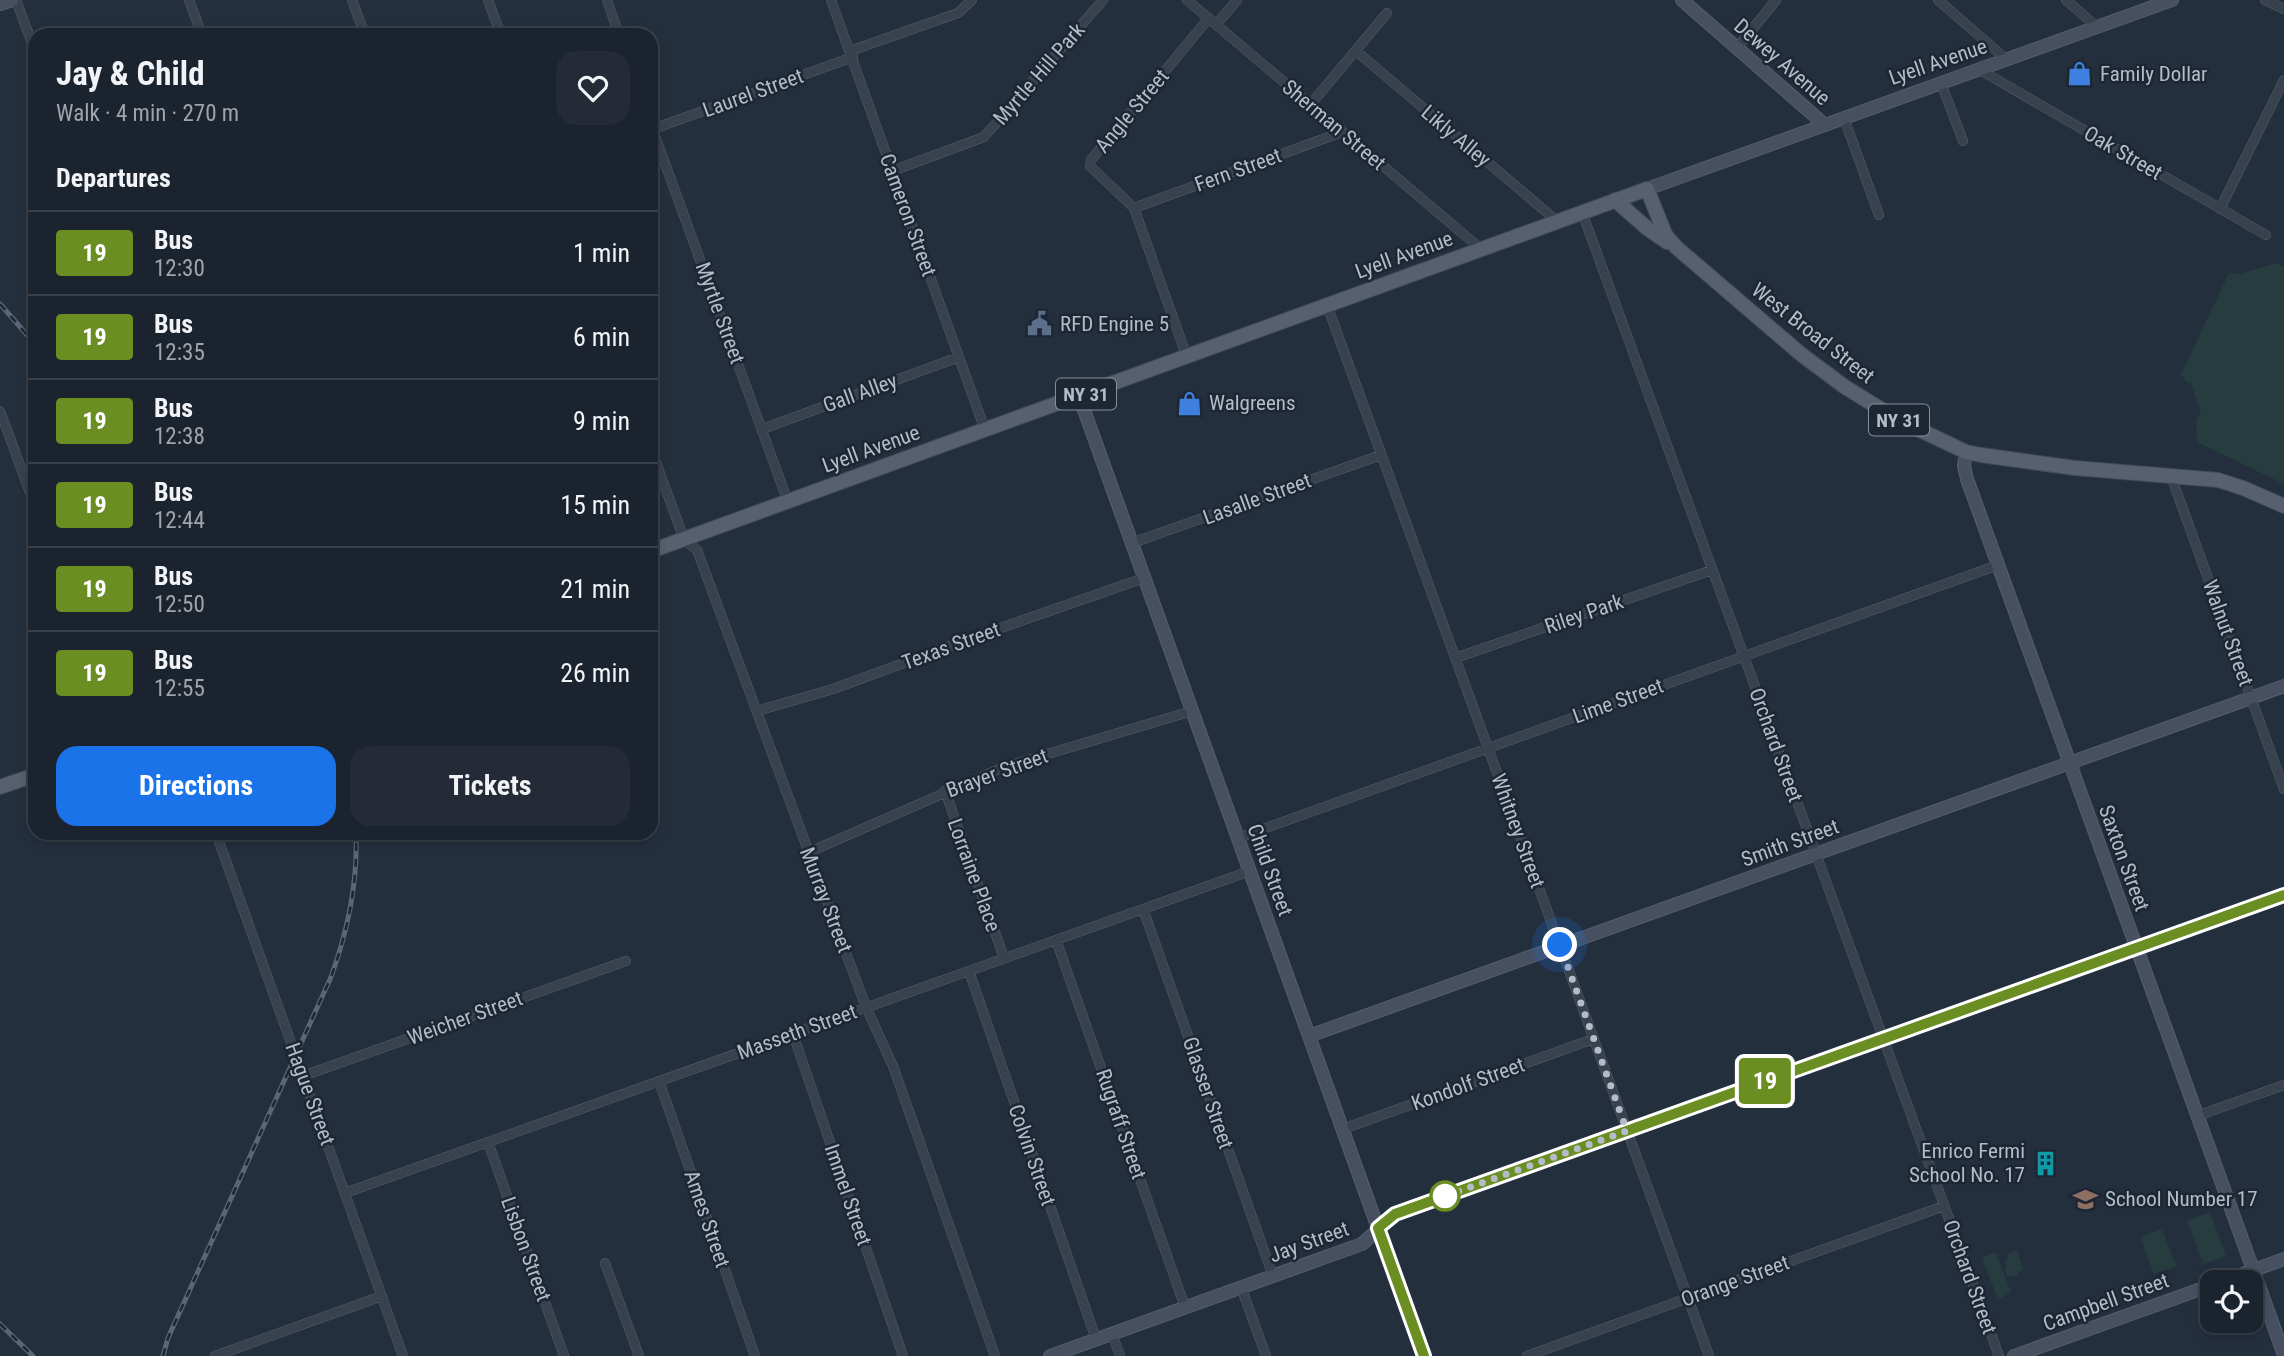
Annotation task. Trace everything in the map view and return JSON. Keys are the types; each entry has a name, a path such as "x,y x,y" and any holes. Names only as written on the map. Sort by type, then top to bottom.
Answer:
{"main road":[{"name":"Lyell Avenue","path":"658,548 1647,189"},
{"name":"West Broad Street","path":"1647,189 1666,236 1676,248 1804,357 1874,407 1966,452 2006,460 2230,483 2284,506"},
{"name":"NY 31","path":"1615,200 1648,229 1676,248"},
{"path":"0,787 28,777"}],"street":[{"path":"0,4 14,0 28,34"},
{"path":"189,0 199,28"},
{"path":"352,0 362,28"},
{"path":"488,0 498,28"},
{"path":"607,0 617,28"},
{"name":"Cameron Street","path":"831,0 985,430"},
{"name":"Laurel Street","path":"658,125 958,13 972,0"},
{"name":"Myrtle Hill Park","path":"892,171 984,137 1103,0"},
{"name":"Sherman Street","path":"1187,0 1481,249"},
{"path":"1212,22 1237,0"},
{"name":"Dewey Avenue","path":"1682,0 1825,125"},
{"path":"1737,48 1776,0"},
{"path":"1938,0 2007,60"},
{"path":"2066,0 2097,27"},
{"name":"Lyell Avenue","path":"1647,189 2172,0"},
{"path":"2264,0 2284,9"},
{"path":"1310,105 1387,13"},
{"name":"Angle Street","path":"1187,357 1133,208 1129,201 1090,166 1091,160 1212,22"},
{"name":"Likly Alley","path":"1356,51 1557,221"},
{"name":"Oak Street","path":"1980,70 2266,235"},
{"path":"2220,209 2284,80"},
{"path":"1941,83 1963,141"},
{"path":"1844,118 1879,215"},
{"name":"Fern Street","path":"1133,208 1342,132"},
{"name":"Myrtle Street","path":"658,143 788,502"},
{"name":"Orchard Street","path":"1582,212 1999,1356"},
{"name":"Whitney Street","path":"1327,305 1709,1356"},
{"name":"Gall Alley","path":"762,429 959,357"},
{"name":"Child Street","path":"1079,396 1424,1356"},
{"path":"0,411 28,487"},
{"name":"Saxton Street","path":"1966,452 1967,479 2253,1270"},
{"name":"Lasalle Street","path":"1132,543 1381,455"},
{"name":"Murray Street","path":"658,468 684,539 697,550 807,853 866,1007 893,1066 995,1356"},
{"name":"Walnut Street","path":"2171,476 2284,789"},
{"name":"Lime Street","path":"1238,838 1998,565"},
{"name":"Riley Park","path":"1455,658 1712,570"},
{"name":"Texas Street","path":"757,710 833,689 1144,578"},
{"name":"Smith Street","path":"1309,1036 2284,686"},
{"name":"Brayer Street","path":"807,853 1004,767 1192,711"},
{"name":"Lorraine Place","path":"945,791 1004,958"},
{"name":"Hague Street","path":"219,840 403,1356"},
{"name":"Masseth Street","path":"345,1193 1250,871"},
{"name":"Jay Street","path":"1050,1356 1362,1244 1395,1214 2284,895"},
{"name":"Glasser Street","path":"1143,909 1273,1276"},
{"name":"Rugraff Street","path":"1056,940 1185,1307"},
{"name":"Weicher Street","path":"303,1076 626,961"},
{"name":"Colvin Street","path":"969,971 1096,1339"},
{"name":"Immel Street","path":"793,1034 903,1356"},
{"name":"Kondolf Street","path":"1343,1129 1593,1038"},
{"name":"Ames Street","path":"659,1081 755,1356"},
{"path":"2197,1116 2284,1084"},
{"name":"Lisbon Street","path":"488,1142 564,1356"},
{"name":"Orange Street","path":"1527,1356 1944,1206"},
{"path":"2253,1270 2284,1259"},
{"path":"605,1263 639,1356"},
{"path":"1241,1287 1266,1356"},
{"name":"Campbell Street","path":"2014,1356 2200,1289"},
{"path":"215,1356 382,1296"},
{"name":"Saxton Street","path":"2263,1298 2283,1353"},
{"path":"1112,1334 1120,1356"}],"green space":[{"path":"2276,263 2284,267 2284,484 2197,442 2196,419 2201,414 2191,383 2187,383 2181,374 2229,273 2240,274"},
{"path":"2210,1212 2226,1256 2203,1264 2187,1221"},
{"path":"2162,1229 2176,1266 2154,1274 2140,1237"},
{"path":"2017,1250 2023,1270 2018,1272 2018,1275 2007,1276 2004,1267 2007,1266 2005,1260 2009,1258 2007,1254"},
{"path":"1996,1253 2011,1292 2001,1298 1997,1297 1982,1258"}],"railway":[{"path":"0,304 28,336"},
{"path":"163,1356 168,1338 331,977 351,906 356,840"},
{"path":"0,1324 33,1356"}],"bus line":[{"name":"19","path":"1424,1356 1378,1228 1395,1214 2284,895"}],"place":[{"name":"Family Dollar","path":"2080,74"},
{"name":"RFD Engine 5","path":"1040,324"},
{"name":"Walgreens","path":"1189,403"},
{"name":"Enrico Fermi School No. 17","path":"2045,1163"},
{"name":"School Number 17","path":"2085,1199"}],"route":[{"path":"1445,1196 1440,1198 1627,1131 1560,945"}]}
